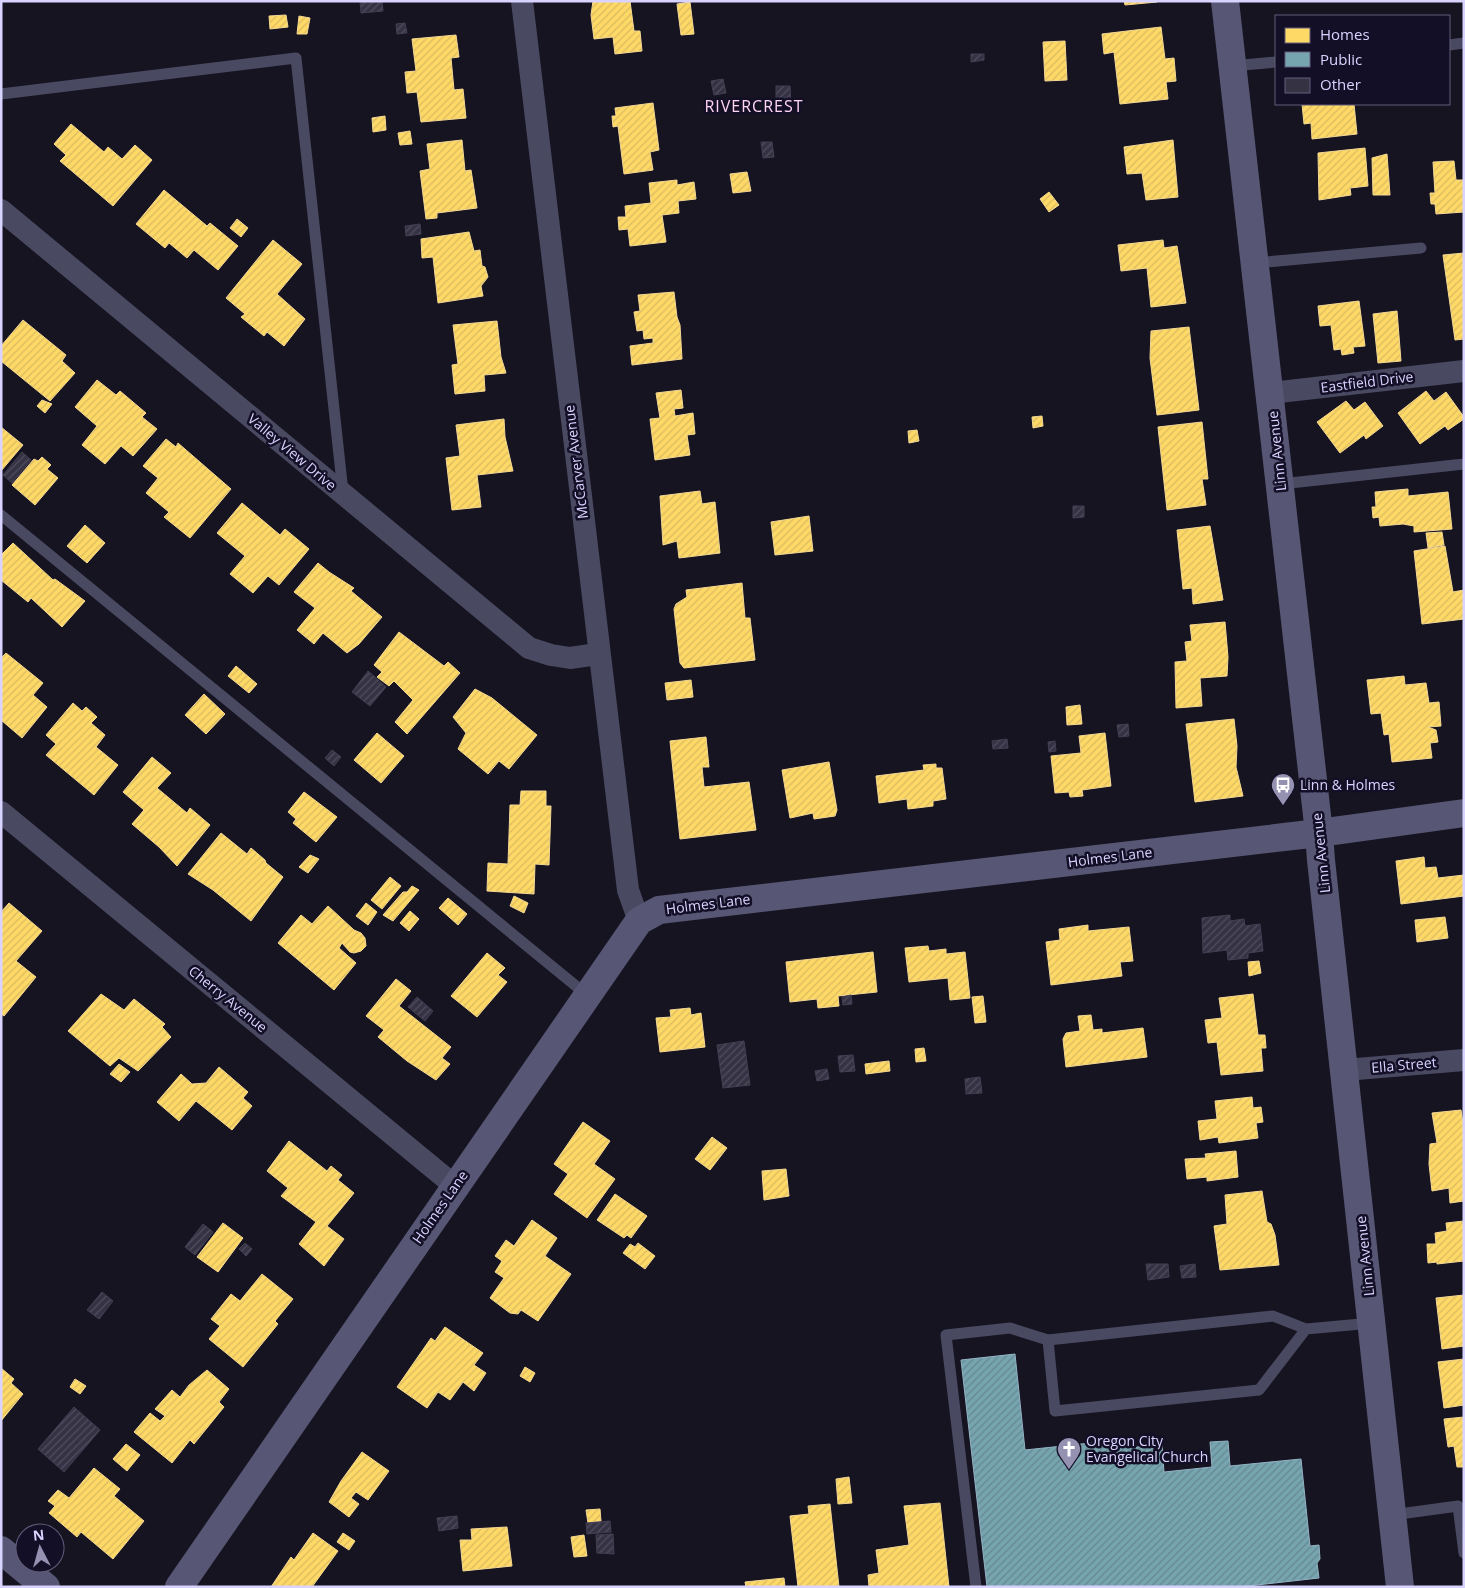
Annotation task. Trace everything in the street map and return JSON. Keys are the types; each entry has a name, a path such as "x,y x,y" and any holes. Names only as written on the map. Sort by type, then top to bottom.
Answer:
{"street":[{"name":"McCarver Avenue","path":"522,1 598,654 628,890 639,921"},
{"name":"Linn Avenue","path":"1225,1 1281,484 1400,1587"},
{"name":"Valley View Drive","path":"1,210 529,648 551,655 570,658 598,654"},
{"name":"Eastfield Drive","path":"1270,393 1464,371"},
{"name":"Cherry Avenue","path":"1,812 455,1186"},
{"name":"Holmes Lane","path":"179,1587 639,921 659,910 1319,833 1464,814"},
{"name":"Ella Street","path":"1345,1070 1464,1060"},
{"path":"1,1550 46,1587"}],"lane":[{"path":"1450,45 1464,43"},
{"path":"1,94 296,58 343,494"},
{"path":"1232,66 1275,62"},
{"path":"1255,263 1421,248"},
{"path":"1281,484 1464,464"},
{"path":"1,515 587,995"},
{"path":"976,1587 946,1335 1010,1328 1048,1340 1273,1316 1306,1330 1372,1322"},
{"path":"1048,1340 1055,1412 1259,1390 1306,1330"},
{"path":"1392,1515 1458,1506 1464,1553"}],"building: Homes":[{"path":"593,1 630,1 634,31 640,31 642,51 615,54 613,37 594,39 591,15"},
{"path":"1124,1 1157,1 1157,2 1125,5"},
{"path":"690,2 694,34 681,35 677,4"},
{"path":"286,15 288,27 270,29 269,16"},
{"path":"299,16 310,18 307,34 297,34"},
{"path":"1161,27 1165,59 1174,58 1176,81 1166,82 1168,99 1120,104 1114,52 1104,54 1102,34"},
{"path":"456,35 459,57 451,58 454,90 463,89 466,118 421,122 417,92 407,93 405,72 416,71 412,39"},
{"path":"1065,41 1067,80 1045,81 1043,42"},
{"path":"653,103 659,150 650,152 653,170 624,174 618,126 613,127 612,116 616,116 615,108"},
{"path":"1302,105 1354,105 1357,134 1312,139 1311,123 1304,124"},
{"path":"385,116 386,130 373,132 372,118"},
{"path":"71,124 104,152 108,147 122,159 135,145 152,160 113,206 60,161 66,155 54,144"},
{"path":"410,131 412,144 400,145 398,133"},
{"path":"462,140 465,171 471,170 477,208 437,213 437,218 426,219 420,171 430,169 427,144"},
{"path":"1173,140 1178,197 1146,200 1142,173 1127,174 1124,147"},
{"path":"1365,148 1368,186 1350,188 1351,195 1319,200 1318,153"},
{"path":"1387,154 1390,195 1373,195 1372,158"},
{"path":"1454,161 1456,180 1464,180 1464,212 1436,214 1435,204 1431,204 1430,193 1435,193 1433,162"},
{"path":"747,172 751,191 733,193 730,174"},
{"path":"677,180 677,185 694,182 696,199 678,201 679,213 662,215 666,242 630,246 628,229 619,230 618,217 626,217 625,206 651,203 649,183"},
{"path":"164,190 207,226 210,223 238,246 218,270 194,250 187,258 169,243 165,248 136,224"},
{"path":"1049,192 1059,205 1049,212 1040,199"},
{"path":"237,219 248,228 241,237 230,228"},
{"path":"469,232 474,251 480,250 482,266 485,267 488,277 481,286 483,296 438,303 433,257 422,258 421,239"},
{"path":"273,240 302,264 277,294 305,319 284,346 267,332 264,336 241,317 245,314 226,298"},
{"path":"1163,240 1164,248 1177,246 1186,303 1151,307 1147,268 1121,271 1118,245"},
{"path":"1464,253 1464,339 1455,340 1443,255"},
{"path":"674,292 677,317 680,325 682,359 632,365 630,346 653,343 653,338 644,339 643,330 637,331 634,312 640,311 638,295"},
{"path":"1359,301 1365,346 1353,347 1354,353 1342,355 1341,349 1334,350 1331,325 1320,326 1318,306"},
{"path":"1397,311 1401,361 1378,363 1373,314"},
{"path":"23,320 66,355 62,361 75,373 50,401 1,361 1,346"},
{"path":"497,321 501,357 506,373 484,375 485,391 455,394 452,365 458,364 453,325"},
{"path":"1189,327 1199,410 1157,415 1150,358 1151,331"},
{"path":"97,380 116,395 120,391 146,413 142,417 157,429 133,456 121,446 105,464 82,445 97,426 75,407"},
{"path":"681,390 683,408 674,409 675,416 693,413 695,434 687,435 690,455 655,460 650,419 660,418 656,393"},
{"path":"1426,391 1434,401 1446,392 1464,419 1448,430 1445,426 1420,444 1398,413"},
{"path":"42,400 52,404 45,413 37,406"},
{"path":"1346,401 1354,410 1365,402 1383,426 1366,439 1364,435 1340,453 1317,422"},
{"path":"1042,416 1043,426 1033,428 1032,417"},
{"path":"504,419 505,437 513,471 477,475 481,507 452,510 446,458 460,456 456,425"},
{"path":"1202,422 1208,479 1202,479 1206,505 1167,510 1158,427"},
{"path":"1,427 23,445 1,471"},
{"path":"917,430 919,441 909,443 908,431"},
{"path":"166,439 176,447 178,443 231,489 190,538 164,517 169,512 146,493 158,478 143,466"},
{"path":"42,457 51,465 47,469 58,478 35,505 12,485 34,459 38,461"},
{"path":"1408,489 1408,496 1448,492 1452,529 1414,532 1414,526 1403,524 1380,526 1379,517 1373,518 1372,507 1376,507 1375,492"},
{"path":"700,491 702,504 715,502 720,553 679,558 677,541 663,545 660,496"},
{"path":"242,503 280,535 285,529 309,549 279,585 268,576 253,593 230,574 245,556 217,533"},
{"path":"809,516 813,551 775,555 771,522"},
{"path":"85,525 105,543 87,563 67,546"},
{"path":"1210,526 1223,600 1193,604 1192,588 1183,589 1177,530"},
{"path":"1442,532 1444,545 1428,548 1426,533"},
{"path":"13,543 53,580 55,579 85,601 62,627 31,598 28,602 1,580 1,555"},
{"path":"1445,546 1453,592 1464,590 1464,619 1422,624 1414,551"},
{"path":"318,563 354,588 351,591 382,617 359,644 347,653 323,633 314,644 297,630 315,608 294,592"},
{"path":"742,583 745,618 750,618 755,660 684,668 680,663 674,609 676,604 687,597 686,590"},
{"path":"1225,622 1228,657 1227,676 1200,678 1202,706 1176,708 1175,662 1187,661 1185,642 1192,641 1190,625"},
{"path":"399,632 444,666 448,662 460,673 407,734 395,722 413,700 394,681 389,686 377,677 382,672 374,665"},
{"path":"6,653 43,683 33,695 47,707 22,738 1,720 1,658"},
{"path":"236,666 257,684 249,693 228,676"},
{"path":"1404,676 1405,685 1426,683 1429,703 1439,702 1441,726 1428,727 1436,730 1438,742 1430,743 1432,758 1392,762 1389,734 1384,735 1381,713 1371,714 1367,680"},
{"path":"691,680 693,697 667,700 665,683"},
{"path":"475,689 492,698 537,735 509,769 499,761 488,774 458,749 466,733 453,717"},
{"path":"204,694 225,714 206,734 185,715"},
{"path":"73,703 82,711 86,707 97,717 91,723 105,735 96,747 118,765 94,795 46,755 56,744 46,735"},
{"path":"1080,705 1082,724 1067,725 1066,707"},
{"path":"1234,719 1237,746 1236,767 1243,796 1195,802 1186,724"},
{"path":"377,733 404,756 381,783 354,760"},
{"path":"1105,733 1111,786 1082,790 1083,796 1070,797 1069,792 1055,793 1051,756 1081,753 1079,736"},
{"path":"706,737 709,767 702,767 704,787 749,782 756,830 680,839 670,741"},
{"path":"152,757 171,773 157,788 187,813 190,808 210,825 177,866 159,847 132,824 144,810 123,792"},
{"path":"829,762 837,810 835,816 814,819 813,813 790,818 782,770"},
{"path":"936,764 936,768 942,768 946,799 933,801 933,806 908,809 907,799 879,803 876,776 924,770 923,765"},
{"path":"521,791 546,791 546,806 551,806 549,865 535,864 534,894 487,891 488,863 508,864 510,805 520,805"},
{"path":"304,792 337,817 316,842 293,823 296,819 288,812"},
{"path":"221,833 247,854 251,848 283,877 251,921 213,890 188,874"},
{"path":"310,855 319,859 308,873 299,867"},
{"path":"1424,857 1425,868 1436,867 1438,878 1464,875 1464,896 1401,904 1396,861"},
{"path":"390,877 401,886 382,909 371,900"},
{"path":"412,886 419,890 393,921 383,915 403,892 407,892"},
{"path":"514,896 528,903 524,913 510,906"},
{"path":"448,898 467,914 458,925 439,908"},
{"path":"9,903 42,931 16,961 36,977 4,1016 1,1014 1,912"},
{"path":"366,903 377,912 368,925 356,916"},
{"path":"328,906 354,930 361,933 365,938 366,946 361,951 354,953 350,952 342,943 339,948 356,963 334,990 278,943 301,915 312,924"},
{"path":"410,911 419,919 409,931 400,923"},
{"path":"1445,917 1448,938 1417,942 1415,920"},
{"path":"1088,925 1088,931 1129,927 1133,961 1120,962 1122,976 1051,985 1046,942 1060,940 1059,929"},
{"path":"928,946 929,951 946,949 946,954 965,952 970,998 950,1000 948,978 909,982 905,948"},
{"path":"873,952 877,992 838,996 839,1006 818,1008 817,999 790,1002 786,962"},
{"path":"487,953 505,968 498,975 507,982 477,1017 451,996"},
{"path":"1259,961 1261,973 1249,976 1248,962"},
{"path":"396,979 411,991 399,1006 451,1047 442,1058 450,1064 436,1080 407,1061 378,1037 384,1030 366,1016"},
{"path":"101,994 124,1010 134,999 165,1024 162,1027 171,1037 138,1071 119,1058 110,1066 68,1031"},
{"path":"1253,994 1258,1035 1265,1035 1266,1048 1261,1048 1263,1071 1221,1075 1217,1042 1208,1043 1205,1020 1222,1018 1219,998"},
{"path":"983,996 986,1022 975,1023 972,997"},
{"path":"690,1008 691,1015 701,1013 705,1047 660,1052 656,1018 671,1017 670,1010"},
{"path":"1091,1015 1093,1030 1102,1029 1102,1033 1143,1028 1147,1057 1066,1067 1063,1039 1066,1033 1080,1031 1078,1016"},
{"path":"924,1048 926,1061 916,1062 915,1049"},
{"path":"889,1061 890,1071 866,1074 865,1064"},
{"path":"119,1064 130,1072 121,1082 110,1074"},
{"path":"219,1067 248,1092 243,1098 252,1106 232,1130 196,1101 179,1121 157,1102 181,1074 192,1084 206,1083"},
{"path":"1252,1097 1253,1108 1261,1107 1263,1122 1256,1123 1258,1138 1219,1143 1218,1137 1200,1140 1198,1121 1217,1119 1215,1101"},
{"path":"1461,1110 1464,1130 1464,1201 1450,1203 1449,1188 1432,1191 1429,1164 1430,1144 1437,1143 1432,1113"},
{"path":"583,1122 610,1141 594,1164 615,1179 587,1218 554,1194 568,1174 554,1164"},
{"path":"712,1137 727,1148 710,1170 695,1159"},
{"path":"289,1141 327,1171 331,1166 342,1175 338,1180 354,1193 327,1226 344,1239 324,1266 299,1244 316,1222 281,1196 288,1188 267,1171"},
{"path":"1236,1151 1238,1177 1207,1181 1207,1177 1187,1179 1185,1159 1206,1158 1205,1154"},
{"path":"786,1169 789,1196 764,1200 762,1171"},
{"path":"1262,1191 1267,1222 1271,1224 1275,1235 1279,1265 1220,1270 1214,1226 1227,1224 1225,1195"},
{"path":"615,1194 647,1216 631,1238 627,1235 624,1238 597,1220"},
{"path":"532,1220 557,1238 545,1256 571,1274 538,1321 521,1310 518,1314 510,1313 490,1298 504,1278 495,1272 502,1261 495,1256 506,1240 514,1246"},
{"path":"1464,1221 1464,1261 1428,1263 1427,1244 1436,1244 1435,1233 1447,1231 1446,1223"},
{"path":"223,1223 243,1238 218,1272 197,1257"},
{"path":"638,1243 655,1256 645,1269 623,1253 630,1244 635,1247"},
{"path":"262,1274 293,1299 275,1321 278,1324 243,1367 209,1339 220,1326 211,1319 231,1294 240,1301"},
{"path":"1464,1295 1464,1346 1442,1349 1436,1298"},
{"path":"445,1327 483,1353 474,1365 486,1373 474,1391 463,1382 450,1400 438,1392 427,1408 397,1387 431,1338 435,1341"},
{"path":"1464,1359 1464,1405 1444,1408 1438,1362"},
{"path":"525,1367 535,1373 530,1382 520,1376"},
{"path":"1,1368 14,1379 11,1383 23,1394 1,1421"},
{"path":"207,1370 229,1389 219,1402 224,1407 194,1444 190,1440 172,1463 134,1432 150,1413 160,1421 165,1416 155,1409 172,1390 180,1397 189,1385"},
{"path":"75,1379 86,1386 80,1394 70,1387"},
{"path":"1464,1417 1464,1467 1457,1467 1454,1446 1448,1447 1444,1419"},
{"path":"126,1444 140,1455 127,1471 113,1459"},
{"path":"362,1452 389,1471 368,1500 356,1492 351,1498 359,1504 349,1517 329,1502 341,1481"},
{"path":"94,1468 120,1489 114,1496 144,1521 113,1559 81,1532 77,1537 65,1527 65,1523 61,1523 49,1513 55,1506 48,1501 58,1490 69,1498"},
{"path":"849,1477 852,1503 838,1504 836,1479"},
{"path":"940,1503 949,1587 869,1587 868,1575 879,1573 876,1550 909,1545 904,1506"},
{"path":"830,1504 839,1587 798,1587 790,1516 809,1514 808,1506"},
{"path":"600,1509 601,1521 588,1523 586,1510"},
{"path":"507,1527 512,1566 463,1571 460,1540 472,1540 471,1529"},
{"path":"313,1533 338,1551 312,1587 271,1587 291,1557 294,1560"},
{"path":"343,1533 355,1541 349,1550 337,1542"},
{"path":"584,1535 587,1556 574,1557 571,1537"},
{"path":"784,1578 785,1587 746,1587 745,1582"}],"building: Public":[{"name":"Oregon City Evangelical Church","path":"1015,1354 1025,1450 1128,1439 1129,1448 1162,1444 1164,1472 1212,1467 1210,1442 1228,1441 1230,1466 1301,1459 1310,1546 1319,1545 1320,1559 1317,1563 1319,1578 1239,1587 987,1587 961,1360"}],"building: Other":[{"path":"360,1 382,1 383,11 361,13"},
{"path":"405,23 407,33 397,34 396,24"},
{"path":"971,54 984,54 984,60 971,62"},
{"path":"723,79 726,93 714,95 711,81"},
{"path":"776,86 790,86 791,106 776,107"},
{"path":"761,142 772,142 774,157 763,158"},
{"path":"420,224 421,234 406,236 405,226"},
{"path":"22,452 31,460 12,483 3,475"},
{"path":"1073,506 1084,506 1084,517 1073,518"},
{"path":"368,671 386,687 370,706 352,692"},
{"path":"1128,724 1129,736 1119,737 1117,725"},
{"path":"1007,739 1008,748 993,749 992,741"},
{"path":"1055,741 1056,751 1049,752 1048,742"},
{"path":"332,750 341,757 334,766 325,758"},
{"path":"1230,915 1230,921 1244,919 1245,926 1260,924 1263,951 1248,953 1248,958 1228,960 1227,950 1203,953 1202,918"},
{"path":"851,995 852,1004 843,1005 842,997"},
{"path":"417,997 433,1011 425,1021 408,1007"},
{"path":"744,1041 750,1085 723,1088 717,1045"},
{"path":"853,1055 855,1071 840,1072 838,1056"},
{"path":"827,1069 829,1079 817,1081 815,1071"},
{"path":"980,1077 982,1093 966,1094 965,1079"},
{"path":"203,1224 213,1232 195,1255 185,1247"},
{"path":"245,1243 252,1249 246,1256 239,1249"},
{"path":"1146,1264 1168,1264 1169,1277 1148,1280"},
{"path":"1195,1264 1196,1277 1182,1278 1180,1266"},
{"path":"102,1292 113,1301 99,1319 87,1310"},
{"path":"74,1407 100,1430 64,1472 38,1449"},
{"path":"457,1516 458,1528 439,1531 437,1518"},
{"path":"610,1521 611,1532 587,1534 586,1523"},
{"path":"613,1534 614,1554 597,1553 596,1535"}],"place":[{"name":"Linn & Holmes","path":"1283,806"},
{"name":"Oregon City Evangelical Church","path":"1069,1470"}],"district":[{"name":"RIVERCREST","path":"754,106"}]}
